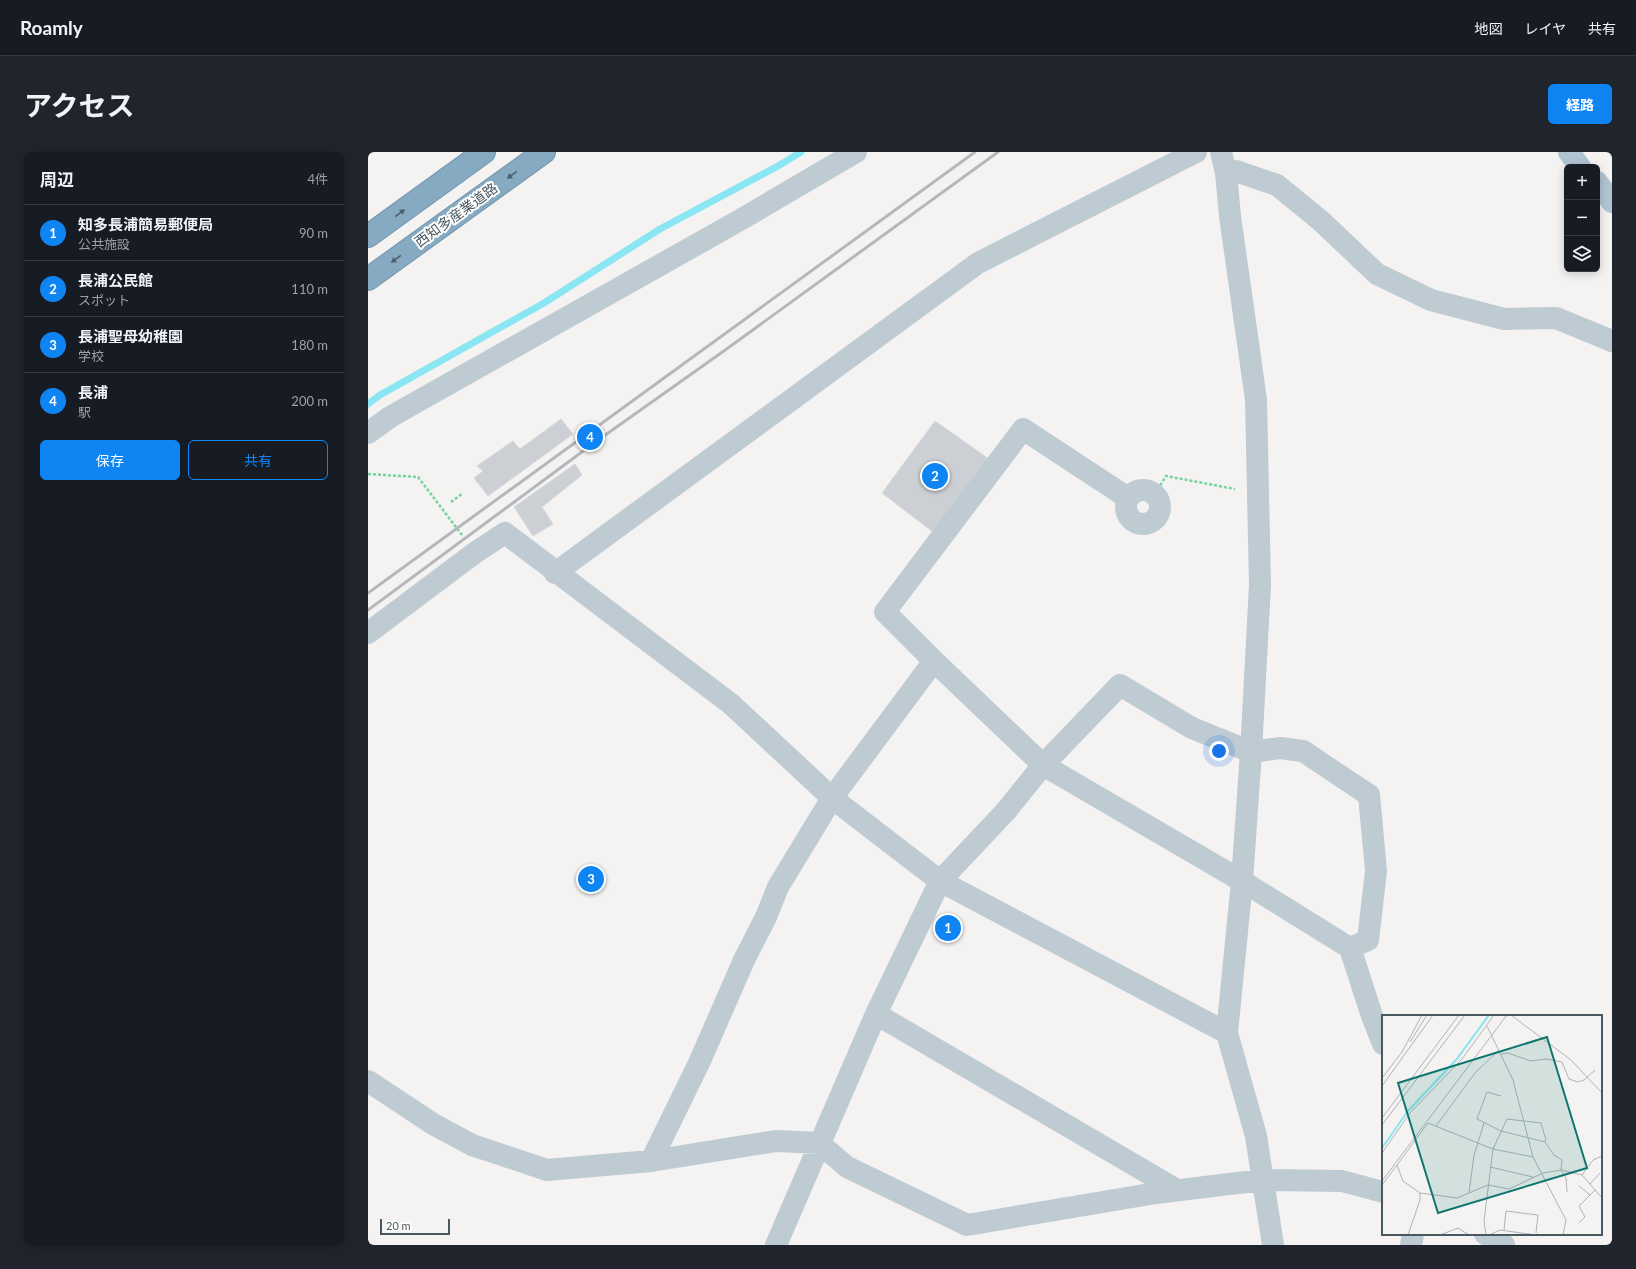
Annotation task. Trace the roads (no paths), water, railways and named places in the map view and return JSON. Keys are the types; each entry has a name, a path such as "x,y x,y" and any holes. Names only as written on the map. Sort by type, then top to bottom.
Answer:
{"highway":[{"path":"368,236 484,152"},
{"name":"西知多産業道路","path":"368,279 544,152"}],"main road":[{"path":"1569,152 1578,164"},
{"path":"1585,152 1592,164"},
{"path":"1600,186 1612,202"}],"street":[{"path":"368,433 390,418 740,220 856,152"},
{"path":"555,573 978,263 1196,152"},
{"path":"1224,162 1236,171 1277,185 1321,220 1377,274 1431,300 1504,319 1556,318 1612,341"},
{"path":"1224,162 1230,216 1256,400 1260,585 1242,881 1227,1033 1256,1136 1262,1180 1274,1245"},
{"path":"1128,498 1023,429 885,612 1043,765 1242,881 1350,948 1372,1016 1382,1041"},
{"path":"1140,489 1148,490 1155,494 1159,499 1160,512 1156,518 1149,523 1140,524 1132,521 1126,514 1125,506 1128,498 1133,492 1140,489"},
{"path":"368,633 476,552 505,533 555,573 731,704 832,798 940,881 1227,1033"},
{"path":"651,1161 699,1063 744,960 766,917 778,887 832,798 934,661"},
{"path":"776,1245 876,1014 940,881 1006,811 1043,765 1120,685 1192,728 1251,752 1280,748 1302,752 1369,796 1376,871 1368,940 1350,948"},
{"path":"876,1014 1177,1190"},
{"path":"368,1081 433,1124 472,1145 547,1170 651,1161 776,1142 819,1143 846,1168 967,1225 1177,1190 1262,1180 1342,1181 1382,1192"},
{"path":"1411,1245 1414,1235"},
{"path":"1487,1235 1498,1240 1504,1245"}],"waterway":[{"path":"368,404 380,395 544,303 660,229 778,166 801,152"}],"railway":[{"path":"368,593 975,152"},
{"path":"368,610 594,443 998,152"}],"place":[{"name":"長浦","path":"590,437"},
{"name":"長浦公民館","path":"935,476"},
{"name":"長浦聖母幼稚園","path":"591,879"},
{"name":"知多長浦簡易郵便局","path":"948,928"}]}
